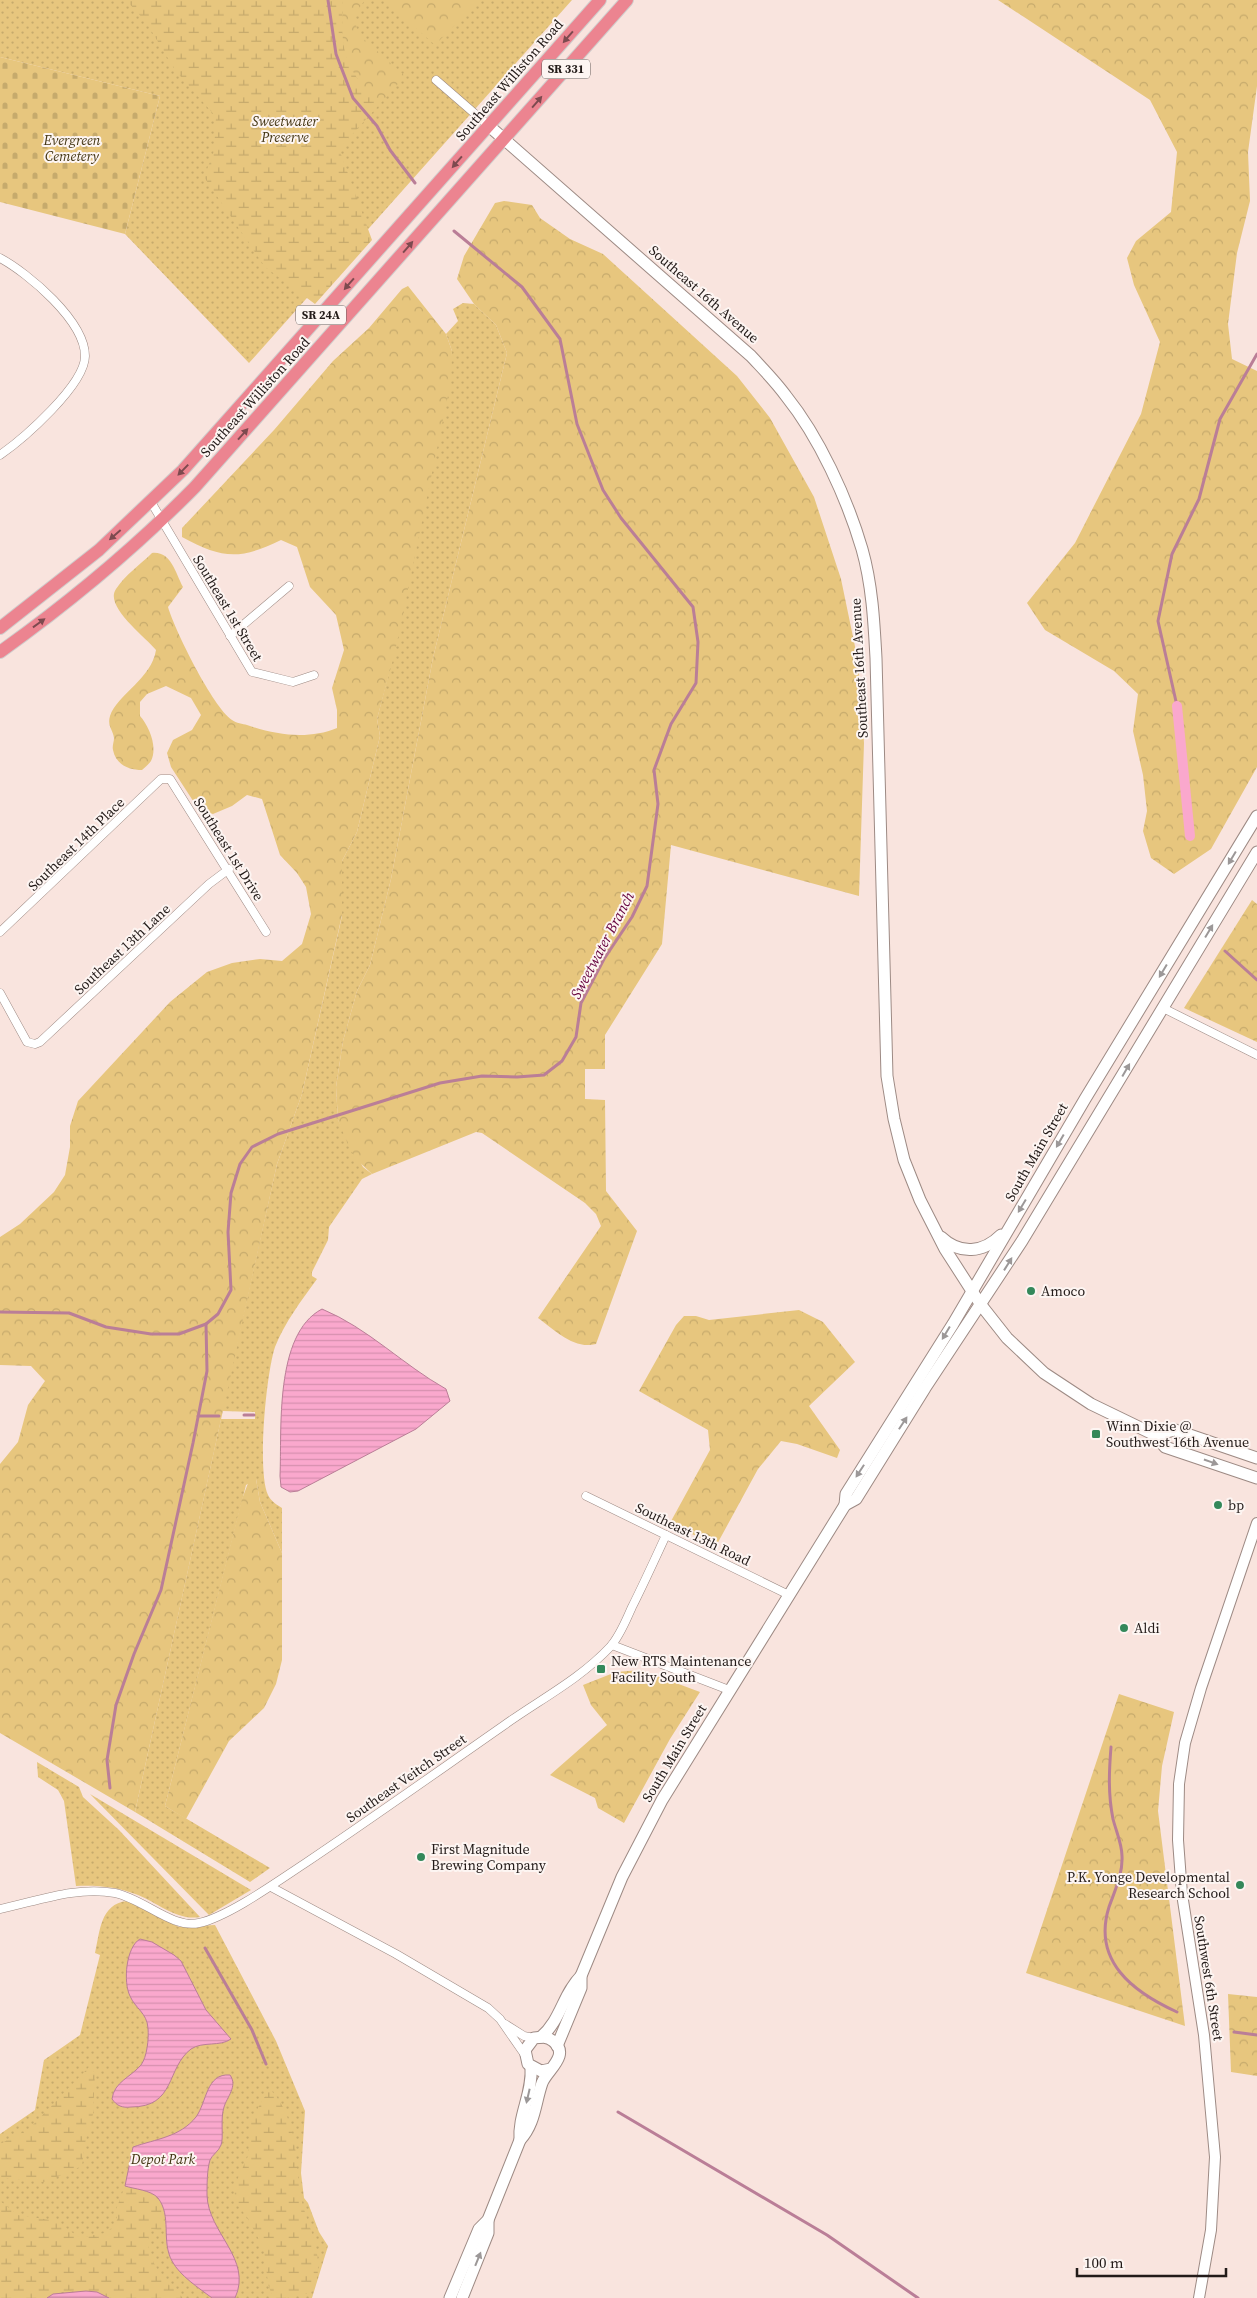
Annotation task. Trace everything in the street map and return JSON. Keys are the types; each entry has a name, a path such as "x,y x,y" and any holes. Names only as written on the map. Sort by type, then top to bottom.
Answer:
{"highway":[{"name":"Southeast Williston Road","path":"0,628 99,550 151,502 217,433 600,0"},
{"name":"Southeast Williston Road","path":"0,652 56,612 162,520 222,457 627,0"},
{"path":"44,595 56,612"}],"main road":[{"name":"Southeast 16th Avenue","path":"489,126 751,356 792,404 818,446 843,500 862,549 872,598 876,658 887,1076 894,1119 904,1160 920,1200 936,1232 981,1305 1007,1338 1044,1373 1091,1404 1155,1435 1165,1447 1257,1478"},
{"name":"South Main Street","path":"538,2037 555,2022 572,1985 581,1976 628,1863 662,1800 845,1505 846,1494 972,1292 1085,1098 1257,816"},
{"name":"South Main Street","path":"845,1505 856,1499 928,1384 981,1305 1102,1112 1257,852"},
{"path":"1148,997 1163,1008"},
{"path":"1085,1098 1102,1112"},
{"path":"936,1232 952,1246 968,1251 986,1247 1009,1228"},
{"path":"1155,1435 1175,1430 1257,1458"},
{"name":"South Main Street","path":"557,2046 581,1988 581,1976"},
{"path":"462,2298 488,2233 488,2220 520,2140 529,2130 543,2081 559,2056 557,2046 550,2039 538,2037 527,2045 525,2055 531,2067 529,2093 519,2128 520,2140"},
{"path":"531,2067 541,2071 551,2069"},
{"path":"450,2298 479,2229 488,2220"}],"street":[{"name":"Southeast 16th Avenue","path":"436,80 489,126"},
{"path":"0,258 28,277 61,308 81,335 85,356 77,382 46,415 0,455"},
{"name":"Southeast 1st Street","path":"151,502 252,672 294,682 314,675"},
{"path":"230,636 289,586"},
{"name":"Southeast 14th Place","path":"0,932 161,779 170,779"},
{"name":"Southeast 1st Drive","path":"170,779 266,932"},
{"name":"Southeast 13th Lane","path":"0,993 23,1038 31,1044 40,1042 209,884 228,869"},
{"path":"1163,1008 1257,1055"},
{"name":"Southeast 13th Road","path":"586,1496 789,1595"},
{"name":"Southwest 6th Street","path":"1200,2298 1211,2230 1215,2157 1204,2035 1182,1894 1178,1840 1180,1784 1185,1743 1201,1688 1257,1523"},
{"path":"666,1535 612,1645 729,1690"},
{"name":"Southeast Veitch Street","path":"0,1909 65,1894 100,1892 134,1898 188,1925 208,1921 271,1887 578,1676 612,1645"},
{"path":"271,1887 396,1954 483,2004 503,2023 520,2034 538,2037"},
{"path":"503,2023 525,2055"}],"green space":[{"name":"Sweetwater Preserve","path":"0,0 572,0 249,363 125,234 160,96 0,57"},
{"path":"126,0 343,0 342,31 347,59 351,69 378,106 339,149 372,240 315,304 265,267 204,177 214,151 216,117 175,70 146,22"},
{"path":"343,0 365,0 354,15 358,34 405,76 378,106 357,78 344,50"},
{"path":"384,0 419,0 429,2 433,0 479,0 435,45"},
{"path":"998,0 1257,0 1257,86 1248,152 1250,201 1237,253 1228,324 1232,359 1257,371 1257,767 1211,849 1174,874 1151,858 1143,831 1147,811 1143,775 1133,731 1138,694 1114,671 1045,630 1027,603 1075,543 1141,414 1160,342 1134,285 1127,258 1136,241 1171,212 1177,152 1150,100"},
{"name":"Evergreen Cemetery","path":"0,57 160,96 125,234 0,202"},
{"path":"504,201 532,205 540,218 570,239 603,254 737,376 770,418 814,497 841,579 858,661 864,743 859,896 671,845 662,944 605,1035 605,1069 585,1069 585,1099 605,1100 606,1191 637,1231 596,1344 588,1345 572,1342 538,1318 601,1226 596,1214 585,1203 482,1133 476,1132 372,1174 356,1159 338,1120 336,1087 343,1041 357,991 370,965 391,879 433,658 507,353 496,325 474,304 457,279 464,256 495,203"},
{"path":"408,286 446,334 452,351 451,381 395,652 377,719 380,736 357,832 342,861 342,915 302,1094 277,1164 135,1812 0,1733 0,1464 18,1442 28,1405 45,1381 31,1366 0,1365 0,1237 20,1224 54,1192 65,1175 70,1147 70,1126 78,1101 170,1002 207,972 232,963 260,959 282,961 302,944 311,914 306,887 297,873 280,855 262,799 247,795 232,806 213,814 199,810 171,767 167,753 173,740 192,730 201,715 191,698 166,686 147,694 140,702 140,716 152,737 154,749 151,761 142,770 128,768 117,759 113,748 114,738 110,725 110,716 114,708 142,678 153,660 156,650 120,612 114,596 116,589 124,579 152,553 164,555 172,564 183,587 168,607 172,618 186,650 205,685 232,720 281,734 292,735 315,734 337,728 337,710 332,688 344,650 336,615 310,587 297,547 281,540 267,547 242,554 220,553 209,550 182,537 182,528 274,430 333,361 369,328 402,289"},
{"path":"463,303 474,304 496,325 507,353 433,658 391,879 370,965 357,991 343,1041 336,1087 338,1120 363,1167 372,1174 362,1179 329,1227 328,1240 312,1272 312,1276 317,1279 288,1320 275,1347 266,1399 263,1466 268,1495 272,1501 282,1508 282,1553 260,1502 256,1479 246,1485 165,1806 270,1868 250,1882 135,1812 221,1419 255,1419 255,1412 222,1411 277,1164 302,1094 342,916 342,861 357,832 380,736 377,719 395,649 452,351 446,334 458,321 453,309"},
{"path":"1252,900 1257,904 1257,1042 1184,1008"},
{"path":"799,1310 823,1322 855,1362 809,1406 840,1450 837,1458 797,1444 781,1441 758,1469 716,1546 670,1523 710,1450 708,1430 639,1391 676,1325 684,1316 696,1316 709,1320"},
{"path":"250,1478 256,1479 260,1502 282,1553 282,1660 276,1684 264,1708 229,1741 186,1819 165,1806 242,1499"},
{"path":"641,1670 700,1692 670,1739 624,1823 598,1808 595,1798 550,1775 607,1725 591,1705 583,1685 616,1672"},
{"path":"1119,1694 1174,1712 1162,1766 1158,1811 1185,2026 1026,1973"},
{"path":"37,1762 79,1787 83,1797 119,1830 200,1917 192,1918 176,1914 138,1895 115,1888 76,1886 64,1801 58,1790 38,1777"},
{"path":"90,1794 251,1890 209,1915"},
{"name":"Depot Park","path":"127,1901 179,1927 215,1925 276,2041 305,2111 301,2173 304,2198 308,2203 319,2232 328,2246 312,2298 0,2298 0,2134 35,2110 44,2060 80,2035 100,1955 95,1953 100,1928 106,1913 111,1907"},
{"path":"1228,1994 1257,1997 1257,2076 1231,2072"},
{"path":"89,2067 95,2073 93,2114 85,2143 82,2166 46,2182 0,2178 0,2144 29,2129"},
{"path":"270,2089 285,2110 293,2134 301,2198 318,2259 317,2278 310,2293 287,2298 273,2298 268,2284 264,2249 247,2217 236,2203 234,2187 248,2156 251,2122"},
{"path":"125,2186 147,2191 158,2200 164,2212 165,2225 163,2231 152,2229 149,2231 149,2250 157,2268 183,2298 109,2298 86,2291 69,2291 47,2298 0,2298 0,2201 18,2215 57,2221 77,2236 84,2237 105,2233 113,2227 117,2220 117,2207"}],"shaded area":[{"path":"322,1309 355,1326 446,1389 450,1401 416,1429 298,1491 290,1492 281,1487 280,1476 282,1410 288,1361 295,1339 306,1321"},
{"path":"140,1939 152,1942 181,1961 206,2010 231,2039 222,2043 201,2045 191,2049 183,2057 163,2094 156,2101 145,2105 125,2107 118,2105 112,2099 113,2093 119,2084 141,2065 148,2042 147,2023 130,1996 126,1974 132,1949"},
{"path":"230,2075 233,2083 223,2112 221,2145 211,2158 209,2164 207,2195 209,2209 214,2222 234,2258 239,2284 235,2298 212,2298 185,2277 172,2261 167,2245 165,2213 158,2198 147,2191 125,2186 133,2147 175,2133 190,2124 200,2111 212,2083 222,2076"},
{"path":"97,2292 109,2298 47,2298 53,2294"}],"waterway":[{"name":"Sweetwater Branch","path":"328,0 336,54 353,98 377,126 390,150 415,183"},
{"name":"Sweetwater Branch","path":"0,1312 69,1313 106,1327 151,1334 179,1334 206,1324 218,1314 231,1290 228,1232 231,1193 240,1164 252,1147 278,1134 440,1083 482,1076 517,1077 544,1075 562,1061 576,1037 581,1003 604,959 632,917 647,886 658,804 654,770 671,724 696,683 698,642 693,607 621,518 603,490 577,424 560,339 522,287 454,231"},
{"path":"1177,706 1158,621 1172,554 1199,499 1220,419 1257,354"},
{"path":"1177,706 1190,836"},
{"path":"1225,951 1257,980"},
{"path":"110,1788 107,1760 116,1705 134,1654 161,1590 193,1443 207,1371 206,1324"},
{"path":"244,1415 254,1415"},
{"path":"198,1416 219,1416"},
{"path":"1111,1747 1110,1801 1122,1851 1122,1863 1105,1926 1106,1943 1111,1959 1132,1984 1145,1995 1177,2012"},
{"path":"205,1948 252,2030 266,2064"},
{"path":"1234,2032 1257,2035"},
{"path":"618,2112 827,2235 918,2298"}],"place":[{"name":"Amoco","path":"1031,1291"},
{"name":"Winn Dixie @ Southwest 16th Avenue","path":"1096,1434"},
{"name":"bp","path":"1218,1505"},
{"name":"Aldi","path":"1124,1628"},
{"name":"New RTS Maintenance Facility South","path":"601,1669"},
{"name":"First Magnitude Brewing Company","path":"421,1857"},
{"name":"P.K. Yonge Developmental Research School","path":"1240,1885"}]}
